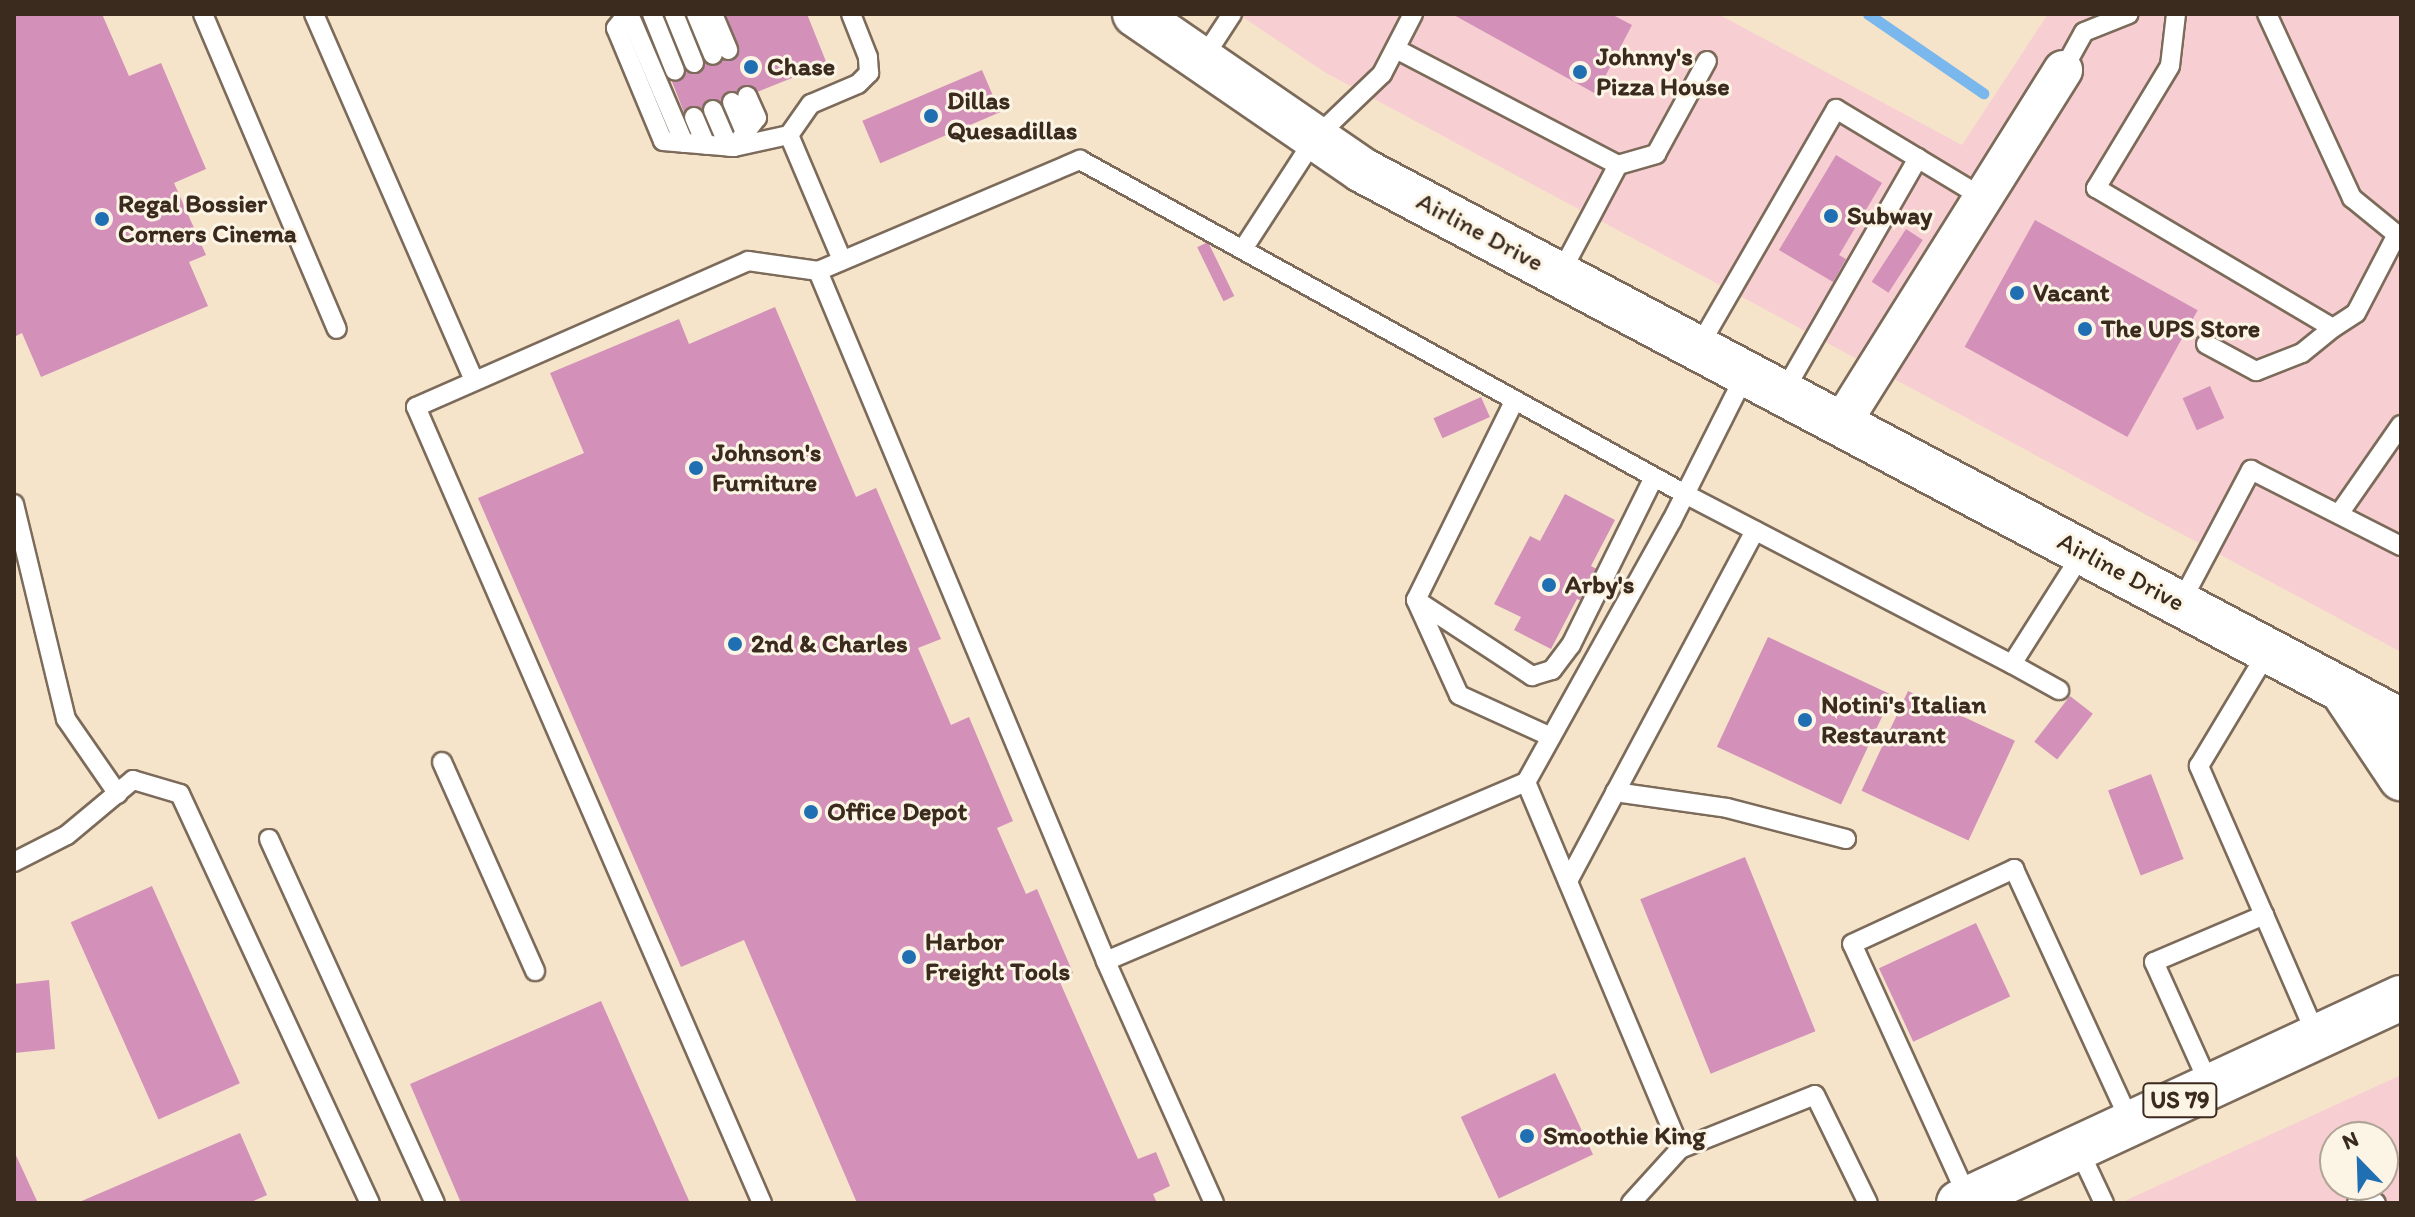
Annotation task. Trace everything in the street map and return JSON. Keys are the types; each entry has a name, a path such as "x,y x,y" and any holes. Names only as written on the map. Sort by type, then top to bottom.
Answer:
{"main road":[{"name":"Airline Drive","path":"1135,14 1362,170 2401,721"},
{"path":"2343,691 2401,778"},
{"path":"2387,1005 2401,967"},
{"name":"US 79","path":"1964,1201 2387,1005"}],"street":[{"path":"1841,424 2063,70"}],"lane":[{"path":"203,14 337,329"},
{"path":"314,14 474,381"},
{"path":"628,14 616,28 663,141 706,145 789,135 811,104 858,84 869,73 868,57 851,14"},
{"path":"652,14 675,71"},
{"path":"674,14 694,63"},
{"path":"696,14 721,53 713,14"},
{"path":"1202,60 1232,14"},
{"path":"1243,249 1315,138 1382,74 1413,14"},
{"path":"2063,70 2084,32 2129,14"},
{"path":"2176,14 2170,66 2096,188 2333,328"},
{"path":"2206,344 2256,371 2302,353 2356,313 2399,237 2352,198 2267,14"},
{"path":"1396,49 1618,165 1656,154 1707,61"},
{"path":"736,142 740,99"},
{"path":"1698,348 1836,109 1982,197"},
{"path":"713,110 736,142"},
{"path":"694,117 706,145"},
{"path":"789,135 842,260"},
{"path":"1106,961 1526,782 1685,494 1765,383 1918,158"},
{"path":"762,1203 416,407 748,261 818,271 1080,160 1685,494 2059,690"},
{"path":"1560,274 1618,165"},
{"path":"818,271 1106,961 1214,1203"},
{"path":"1416,600 1515,400"},
{"path":"2341,511 2401,425"},
{"path":"2180,604 2251,470 2341,511 2401,546"},
{"path":"1416,600 1532,676 1552,670 1571,645 1654,477"},
{"path":"14,504 66,719 118,794"},
{"path":"1568,881 1755,531"},
{"path":"2012,664 2083,552"},
{"path":"1416,600 1459,695 1551,737"},
{"path":"2268,651 2199,766 2317,1037"},
{"path":"442,762 535,971"},
{"path":"14,862 67,835 133,780 180,794 370,1203"},
{"path":"1526,782 1680,1149"},
{"path":"1615,792 1727,808 1846,839"},
{"path":"269,839 435,1203"},
{"path":"1964,1201 1852,944 2014,869 2131,1123"},
{"path":"2210,1086 2154,962 2264,915"},
{"path":"1631,1203 1680,1149 1815,1095 1868,1203"},
{"path":"2078,1148 2104,1203"},
{"path":"2357,1203 2367,1198 2376,1203"}],"shaded area":[{"path":"1238,14 1718,14 1962,145 2048,14 2401,14 2401,652 1326,73"},
{"path":"2401,1075 2401,1203 2120,1203"}],"building":[{"name":"Regal Bossier Corners Cinema","path":"14,14 102,14 129,76 161,63 206,169 174,183 206,255 189,262 208,306 41,377 22,333 14,337"},
{"name":"Chase","path":"719,14 807,14 827,64 687,120 669,74 733,48"},
{"name":"Johnny's Pizza House","path":"1452,14 1611,14 1632,25 1596,94"},
{"name":"Dillas Quesadillas","path":"982,70 1000,112 880,163 862,121"},
{"name":"Subway","path":"1836,155 1882,183 1839,255 1846,259 1833,282 1779,250"},
{"path":"2035,220 2198,310 2127,437 1965,347"},
{"path":"1906,229 1923,240 1888,293 1872,282"},
{"path":"1208,242 1234,296 1224,301 1197,247"},
{"path":"775,307 856,497 876,488 941,639 918,648 951,725 969,717 1013,821 997,828 1026,894 1037,889 1073,973 1059,980 1138,1159 1156,1152 1170,1186 1153,1194 1157,1203 857,1203 744,940 681,967 478,498 584,453 550,373 679,319 689,344"},
{"path":"2210,386 2224,418 2197,430 2183,398"},
{"path":"1481,397 1490,417 1442,438 1433,418"},
{"name":"Arby's","path":"1565,494 1615,520 1591,566 1601,571 1584,602 1577,599 1551,649 1514,630 1521,617 1494,604 1530,536 1540,541"},
{"name":"Notini's Italian Restaurant","path":"1768,637 1892,695 1841,805 1717,747"},
{"path":"1908,691 2015,741 1968,841 1862,791"},
{"path":"2070,696 2093,714 2057,760 2034,742"},
{"path":"2151,774 2184,859 2141,875 2108,790"},
{"path":"1745,857 1815,1031 1711,1074 1640,899"},
{"path":"152,886 240,1083 159,1120 71,922"},
{"path":"1976,923 2010,996 1913,1042 1879,968"},
{"path":"49,980 55,1049 14,1053 14,984"},
{"path":"601,1001 690,1203 461,1203 410,1084"},
{"name":"Smoothie King","path":"1555,1073 1593,1155 1499,1199 1461,1117"},
{"path":"240,1133 267,1195 249,1203 77,1203"},
{"path":"14,1151 38,1203 14,1203"}],"waterway":[{"path":"1868,14 1983,93"}],"place":[{"name":"Chase","path":"751,67"},
{"name":"Johnny's Pizza House","path":"1580,72"},
{"name":"Dillas Quesadillas","path":"931,116"},
{"name":"Subway","path":"1831,216"},
{"name":"Regal Bossier Corners Cinema","path":"102,219"},
{"name":"Vacant","path":"2017,293"},
{"name":"The UPS Store","path":"2085,329"},
{"name":"Johnson's Furniture","path":"696,468"},
{"name":"Arby's","path":"1549,585"},
{"name":"2nd & Charles","path":"735,644"},
{"name":"Notini's Italian Restaurant","path":"1805,720"},
{"name":"Office Depot","path":"811,812"},
{"name":"Harbor Freight Tools","path":"909,957"},
{"name":"Smoothie King","path":"1527,1136"}]}
